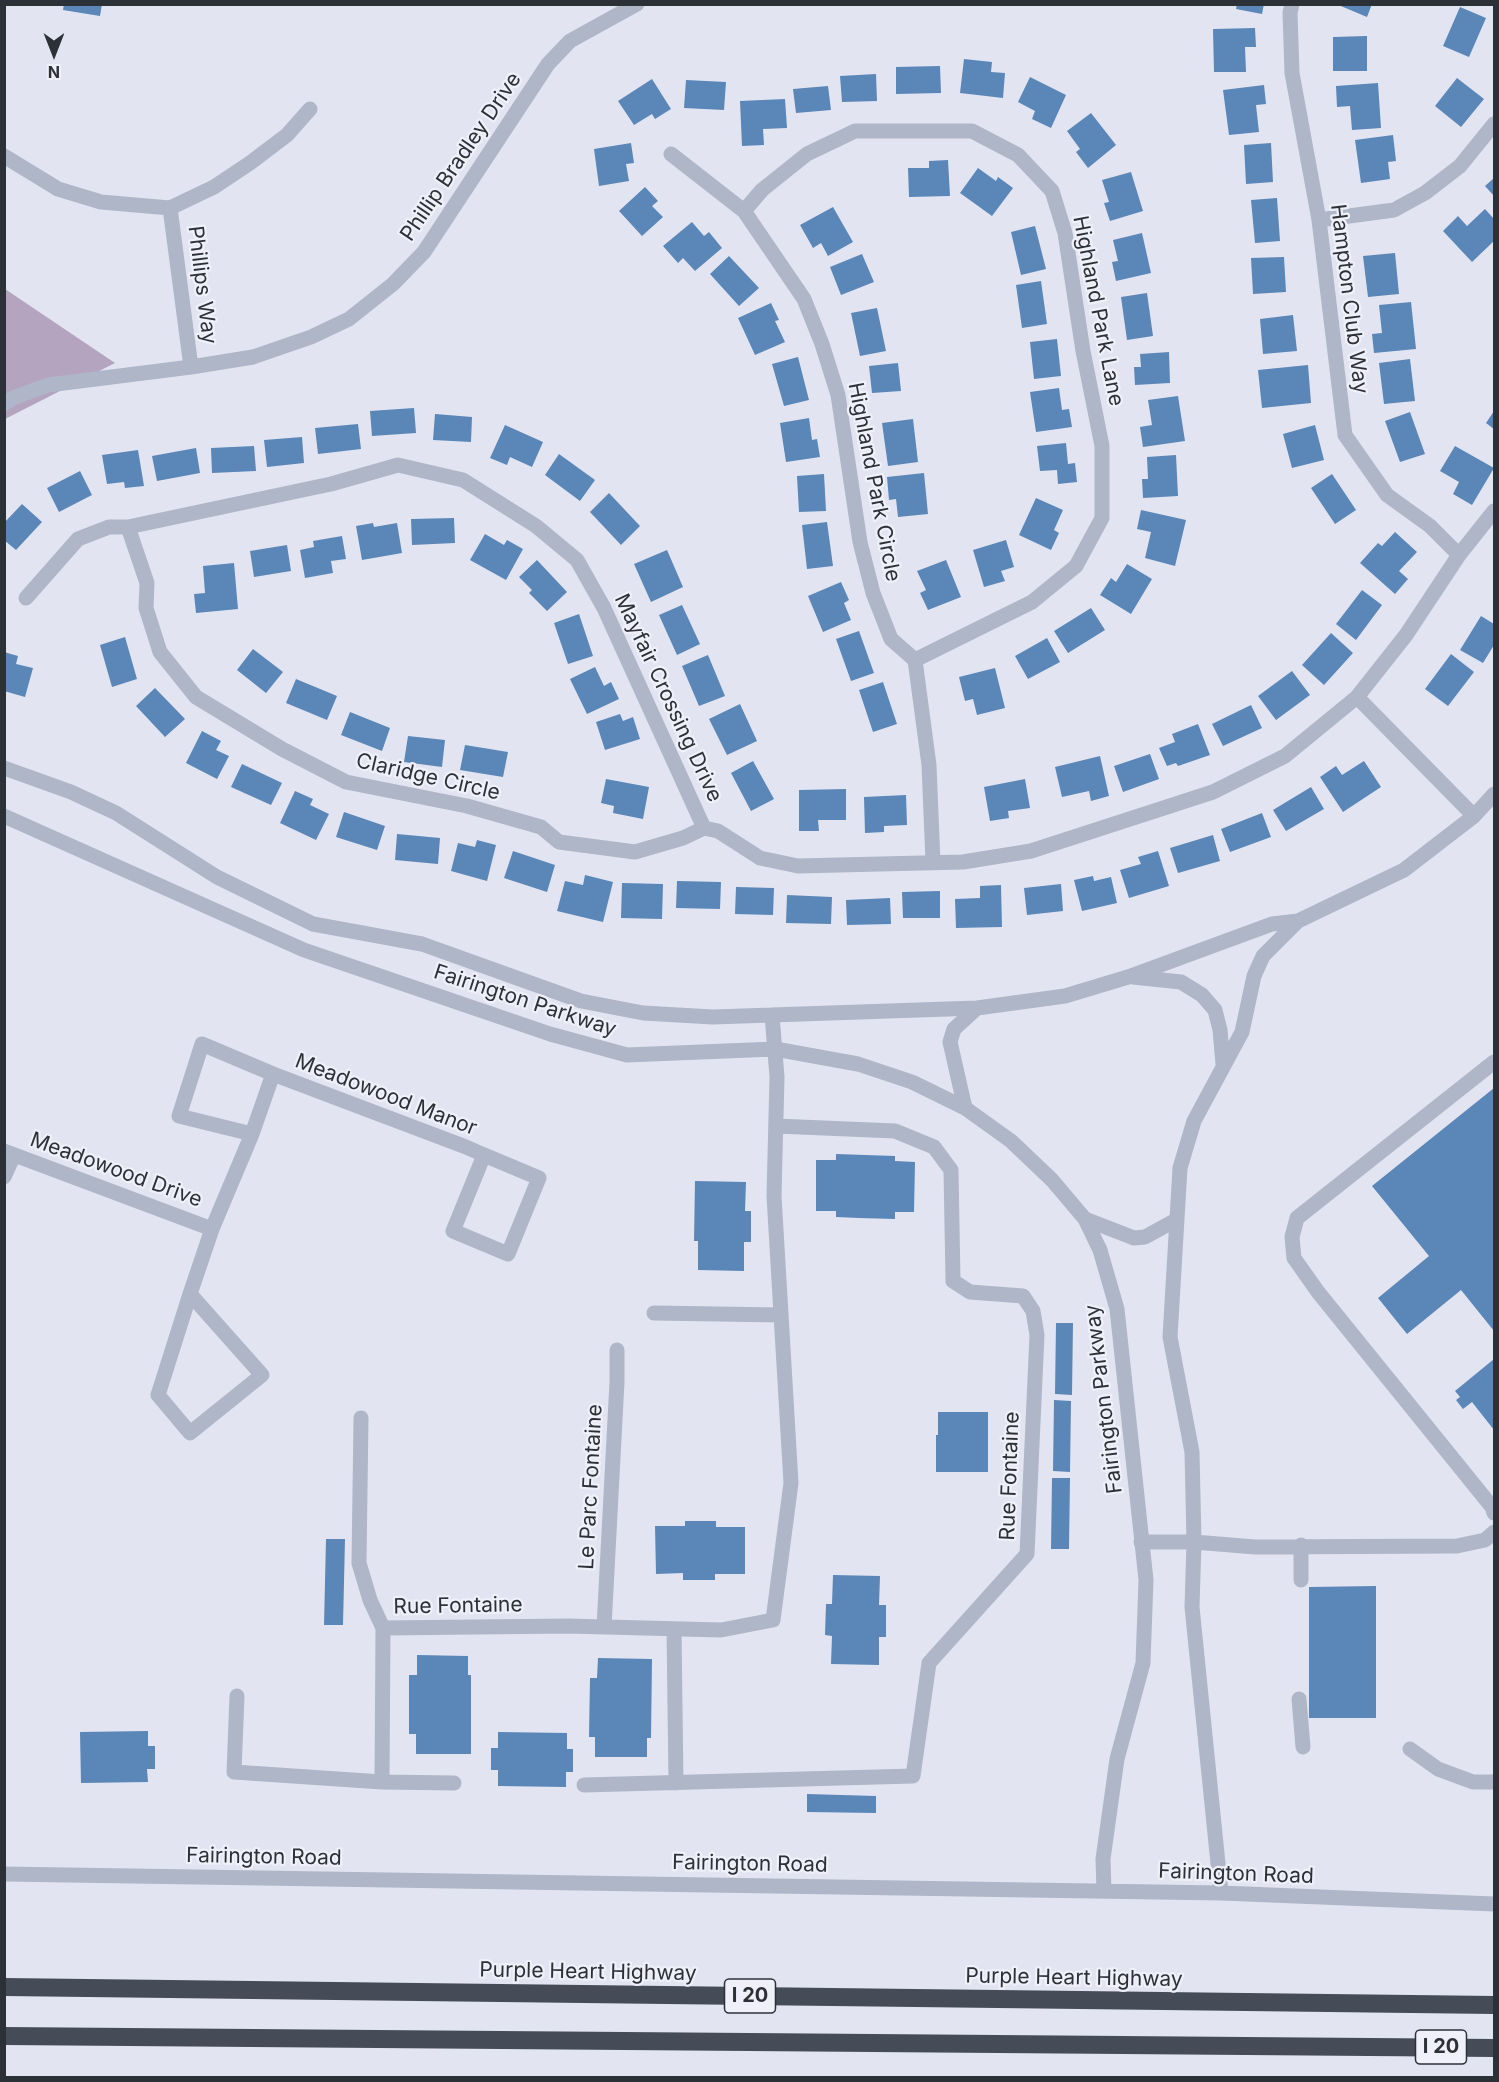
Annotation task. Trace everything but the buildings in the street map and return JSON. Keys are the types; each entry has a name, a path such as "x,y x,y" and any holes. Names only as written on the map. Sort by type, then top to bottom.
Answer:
{"highway":[{"name":"Purple Heart Highway","path":"4,1988 1494,2005"},
{"name":"I 20","path":"4,2036 1494,2048"}],"street":[{"name":"Phillip Bradley Drive","path":"4,405 13,398 48,385 253,357 311,337 349,319 393,284 424,252 548,64 570,41 637,4"},
{"name":"Hampton Club Way","path":"1292,4 1290,13 1292,73 1319,220 1345,435 1387,495 1430,526 1459,555"},
{"path":"4,156 58,189 101,202 170,208 214,187 250,163 286,135 310,109"},
{"path":"1319,220 1394,210 1425,193 1460,166 1494,124"},
{"name":"Highland Park Lane","path":"744,211 762,190 807,154 855,131 972,131 1018,155 1052,191 1065,233 1083,351 1102,446 1102,518 1076,566 1032,602 915,660"},
{"name":"Highland Park Circle","path":"671,154 744,211 804,299 822,344 838,395 860,542 873,593 891,639 915,660"},
{"name":"Phillips Way","path":"170,208 191,367"},
{"name":"Mayfair Crossing Drive","path":"26,598 78,539 109,527 128,527 331,484 398,465 463,480 536,526 577,560 604,608 704,828 718,831 760,858 798,866 963,862 1031,850 1213,792 1285,756 1357,697 1406,635 1459,555 1494,511"},
{"name":"Claridge Circle","path":"128,527 147,583 146,608 160,652 196,697 282,749 346,782 467,806 541,827 559,842 635,852 683,838 704,828"},
{"path":"915,660 929,765 933,862"},
{"path":"1357,697 1474,816"},
{"name":"Fairington Parkway","path":"4,768 71,792 116,813 218,877 313,924 422,944 581,1001 643,1013 713,1017 977,1008 1065,996 1128,976 1272,924 1298,921"},
{"path":"1221,1893 1192,1607 1194,1542 1192,1452 1170,1337 1180,1168 1194,1121 1242,1032 1254,976 1263,956 1298,921 1404,870 1474,816 1494,794"},
{"name":"Fairington Parkway","path":"4,816 304,950 550,1034 627,1055 775,1049 858,1064 912,1082 965,1108 1011,1141 1052,1180 1085,1220 1100,1250 1117,1308 1146,1580 1143,1663 1117,1759 1103,1859 1104,1891"},
{"path":"1128,976 1181,982 1202,995 1215,1011 1220,1030 1223,1064"},
{"path":"965,1108 950,1042 954,1029 977,1008"},
{"name":"Rue Fontaine","path":"361,1418 360,1563 370,1600 383,1628 604,1627 722,1630 773,1620 791,1483 774,1196 777,1077 772,1015"},
{"name":"Meadowood Manor","path":"252,1134 179,1116 202,1044 273,1074 484,1155 539,1178 508,1254 453,1231 484,1155"},
{"path":"1494,1062 1297,1218 1292,1237 1294,1258 1318,1292 1492,1507 1494,1513"},
{"name":"Meadowood Manor","path":"190,1294 262,1375 190,1433 158,1395 190,1294 212,1228 252,1134 273,1074"},
{"name":"Rue Fontaine","path":"676,1783 913,1776 929,1663 1027,1554 1037,1335 1033,1311 1023,1296 970,1292 953,1281 951,1170 934,1147 895,1131 776,1126"},
{"path":"4,1177 9,1153"},
{"name":"Meadowood Drive","path":"9,1153 212,1228"},
{"path":"1085,1220 1134,1238 1145,1237 1176,1220"},
{"path":"654,1313 781,1315"},
{"name":"Le Parc Fontaine","path":"604,1627 617,1350"},
{"path":"1142,1542 1194,1542 1255,1546 1457,1546 1485,1540 1494,1532"},
{"path":"1301,1545 1301,1580"},
{"path":"382,1782 383,1628"},
{"path":"584,1785 676,1783 674,1629"},
{"path":"237,1696 234,1772 382,1782 454,1783"},
{"path":"1299,1699 1304,1747"},
{"path":"1410,1749 1438,1770 1473,1782 1494,1782"},
{"name":"Fairington Road","path":"4,1874 1221,1893 1494,1904"}],"shaded area":[{"path":"5,289 115,363 5,419"}]}
